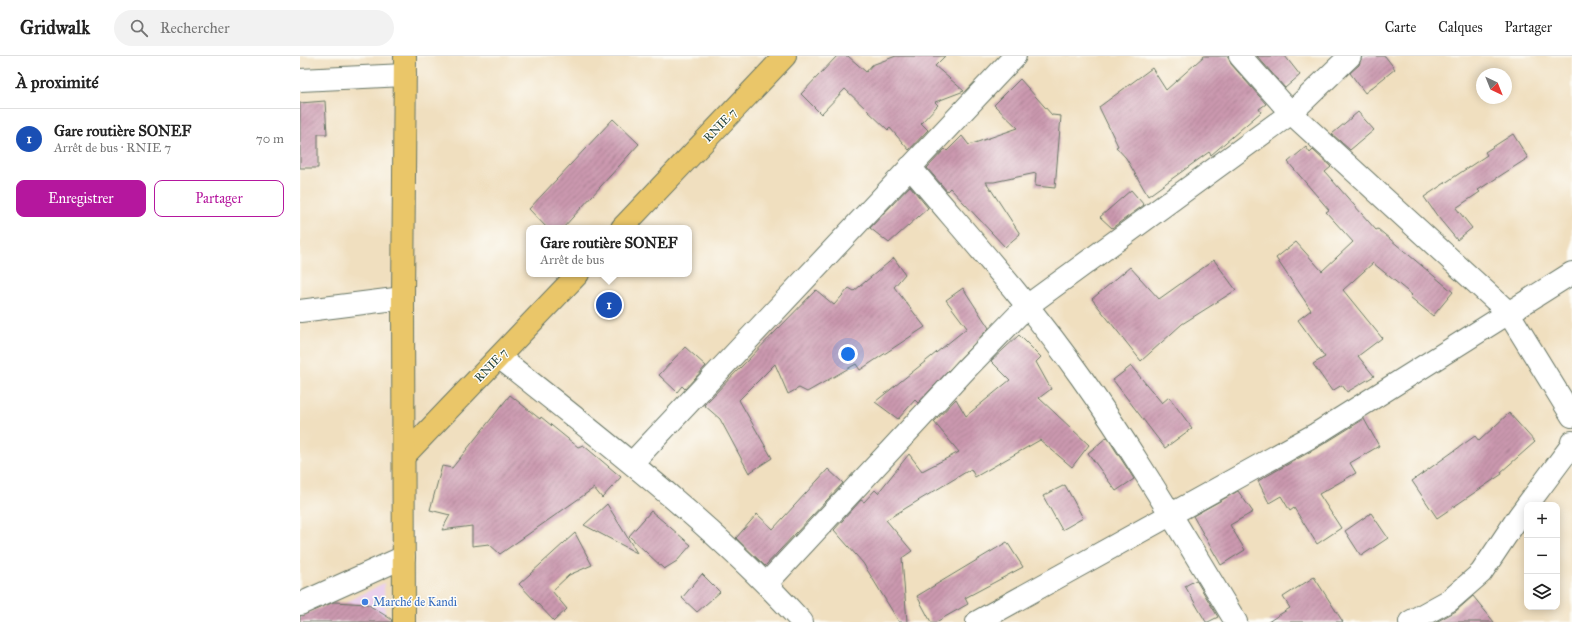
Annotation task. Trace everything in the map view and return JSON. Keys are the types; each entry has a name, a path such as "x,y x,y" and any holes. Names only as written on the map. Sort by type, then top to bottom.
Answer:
{"main road":[{"name":"RNIE 7","path":"625,225 785,56"},
{"path":"404,622 403,298 405,66"},
{"name":"RNIE 7","path":"404,456 575,277"}],"street":[{"path":"632,463 1015,56"},
{"path":"1240,56 1291,113 1508,312 1572,416"},
{"path":"767,583 966,369 1027,306 1291,113 1350,56"},
{"path":"300,80 405,66"},
{"path":"910,167 1027,306 1081,377 1171,515 1236,622"},
{"path":"977,622 1316,434 1572,273"},
{"path":"300,311 403,298"},
{"path":"499,357 632,463 767,583 802,622"},
{"path":"1410,622 1450,600 1481,573 1519,516 1572,445 1572,442"},
{"path":"300,604 404,557"}],"shaded area":[{"name":"Marché de Kandi","path":"384,583 385,622 308,622"}],"building":[{"path":"837,56 848,56 866,72 872,65 896,56 945,56 935,66 964,91 935,102 938,105 921,123 928,130 909,150 890,128 888,130 845,89 821,114 801,94"},
{"path":"1204,56 1228,56 1231,64 1266,104 1259,109 1261,112 1211,155 1209,152 1148,196 1126,158 1116,147 1118,146 1099,107 1152,68 1166,90"},
{"path":"1257,56 1285,56 1300,75 1285,88"},
{"path":"1362,56 1385,56 1395,69 1365,93 1350,73 1359,65"},
{"path":"1020,79 1052,115 1061,116 1055,188 1035,186 1036,173 994,182 986,182 1020,234 1005,247 950,188 947,191 927,168 945,149 947,151 962,136 969,145 1018,128 994,105"},
{"path":"325,101 327,134 318,134 318,168 300,168 300,103"},
{"path":"1358,112 1374,130 1350,150 1332,134"},
{"path":"613,119 639,144 566,225 544,225 529,209"},
{"path":"1513,134 1528,158 1478,190 1480,192 1456,208 1472,228 1457,240 1424,197 1487,155 1485,152"},
{"path":"1306,147 1310,153 1313,150 1331,167 1325,172 1376,230 1378,229 1453,292 1433,316 1410,297 1412,295 1373,263 1343,290 1382,338 1358,356 1374,376 1347,392 1342,385 1332,391 1313,364 1325,357 1298,320 1311,310 1276,258 1296,242 1322,271 1353,242 1326,212 1329,210 1288,162"},
{"path":"910,186 928,208 889,243 870,228"},
{"path":"1131,190 1144,205 1112,228 1100,217"},
{"path":"894,258 905,274 894,287 925,327 860,370 856,364 807,392 799,388 788,394 775,364 739,400 772,458 749,473 720,419 704,405 816,290 834,305 849,288 854,291"},
{"path":"1214,260 1236,290 1182,324 1141,361 1092,299 1130,267 1159,299"},
{"path":"963,288 989,328 918,403 915,400 898,419 875,402 967,328 946,300"},
{"path":"1019,335 1041,357 1036,362 1051,389 1039,398 1089,445 1072,467 1040,440 975,477 971,469 886,520 912,551 902,558 907,622 899,622 863,563 834,530 861,500 864,502 875,490 878,493 909,454 922,471 959,452 934,422 956,399 966,416 1010,380 991,361"},
{"path":"685,347 706,366 685,389 682,386 677,392 659,375"},
{"path":"1131,366 1162,403 1169,397 1192,428 1165,448 1113,380"},
{"path":"510,395 540,419 541,417 578,447 583,445 621,477 602,498 594,488 500,554 489,544 472,546 472,526 442,530 450,515 430,510 442,466 452,468"},
{"path":"1509,413 1535,442 1501,472 1502,474 1437,518 1412,481 1475,436 1479,441"},
{"path":"1364,419 1379,446 1350,463 1356,473 1319,494 1341,528 1317,544 1294,508 1290,511 1281,496 1269,503 1258,481 1322,445"},
{"path":"1107,437 1134,479 1116,491 1088,453"},
{"path":"828,469 843,483 765,566 736,538 757,514 773,529"},
{"path":"1065,485 1083,518 1062,530 1043,496"},
{"path":"1238,491 1253,512 1230,525 1245,550 1221,565 1193,516"},
{"path":"607,504 637,553 584,525"},
{"path":"651,511 691,545 677,561 664,569 629,536"},
{"path":"1371,513 1388,538 1361,556 1345,531"},
{"path":"575,533 592,565 569,575 552,591 567,609 554,621 519,584"},
{"path":"1007,542 1023,567 965,598 968,604 936,622 931,622 917,596"},
{"path":"702,574 720,592 697,612 682,598"},
{"path":"1314,577 1343,622 1268,622 1290,608 1283,597"},
{"path":"1196,580 1218,617 1208,622 1206,622 1185,586"},
{"path":"1473,596 1494,622 1436,622 1456,611"},
{"name":"Marché de Kandi","path":"334,602 367,604 391,619 392,622 300,622 300,616"}],"place":[{"name":"Gare routière SONEF","path":"609,305"},
{"name":"Marché de Kandi","path":"365,602"}]}
